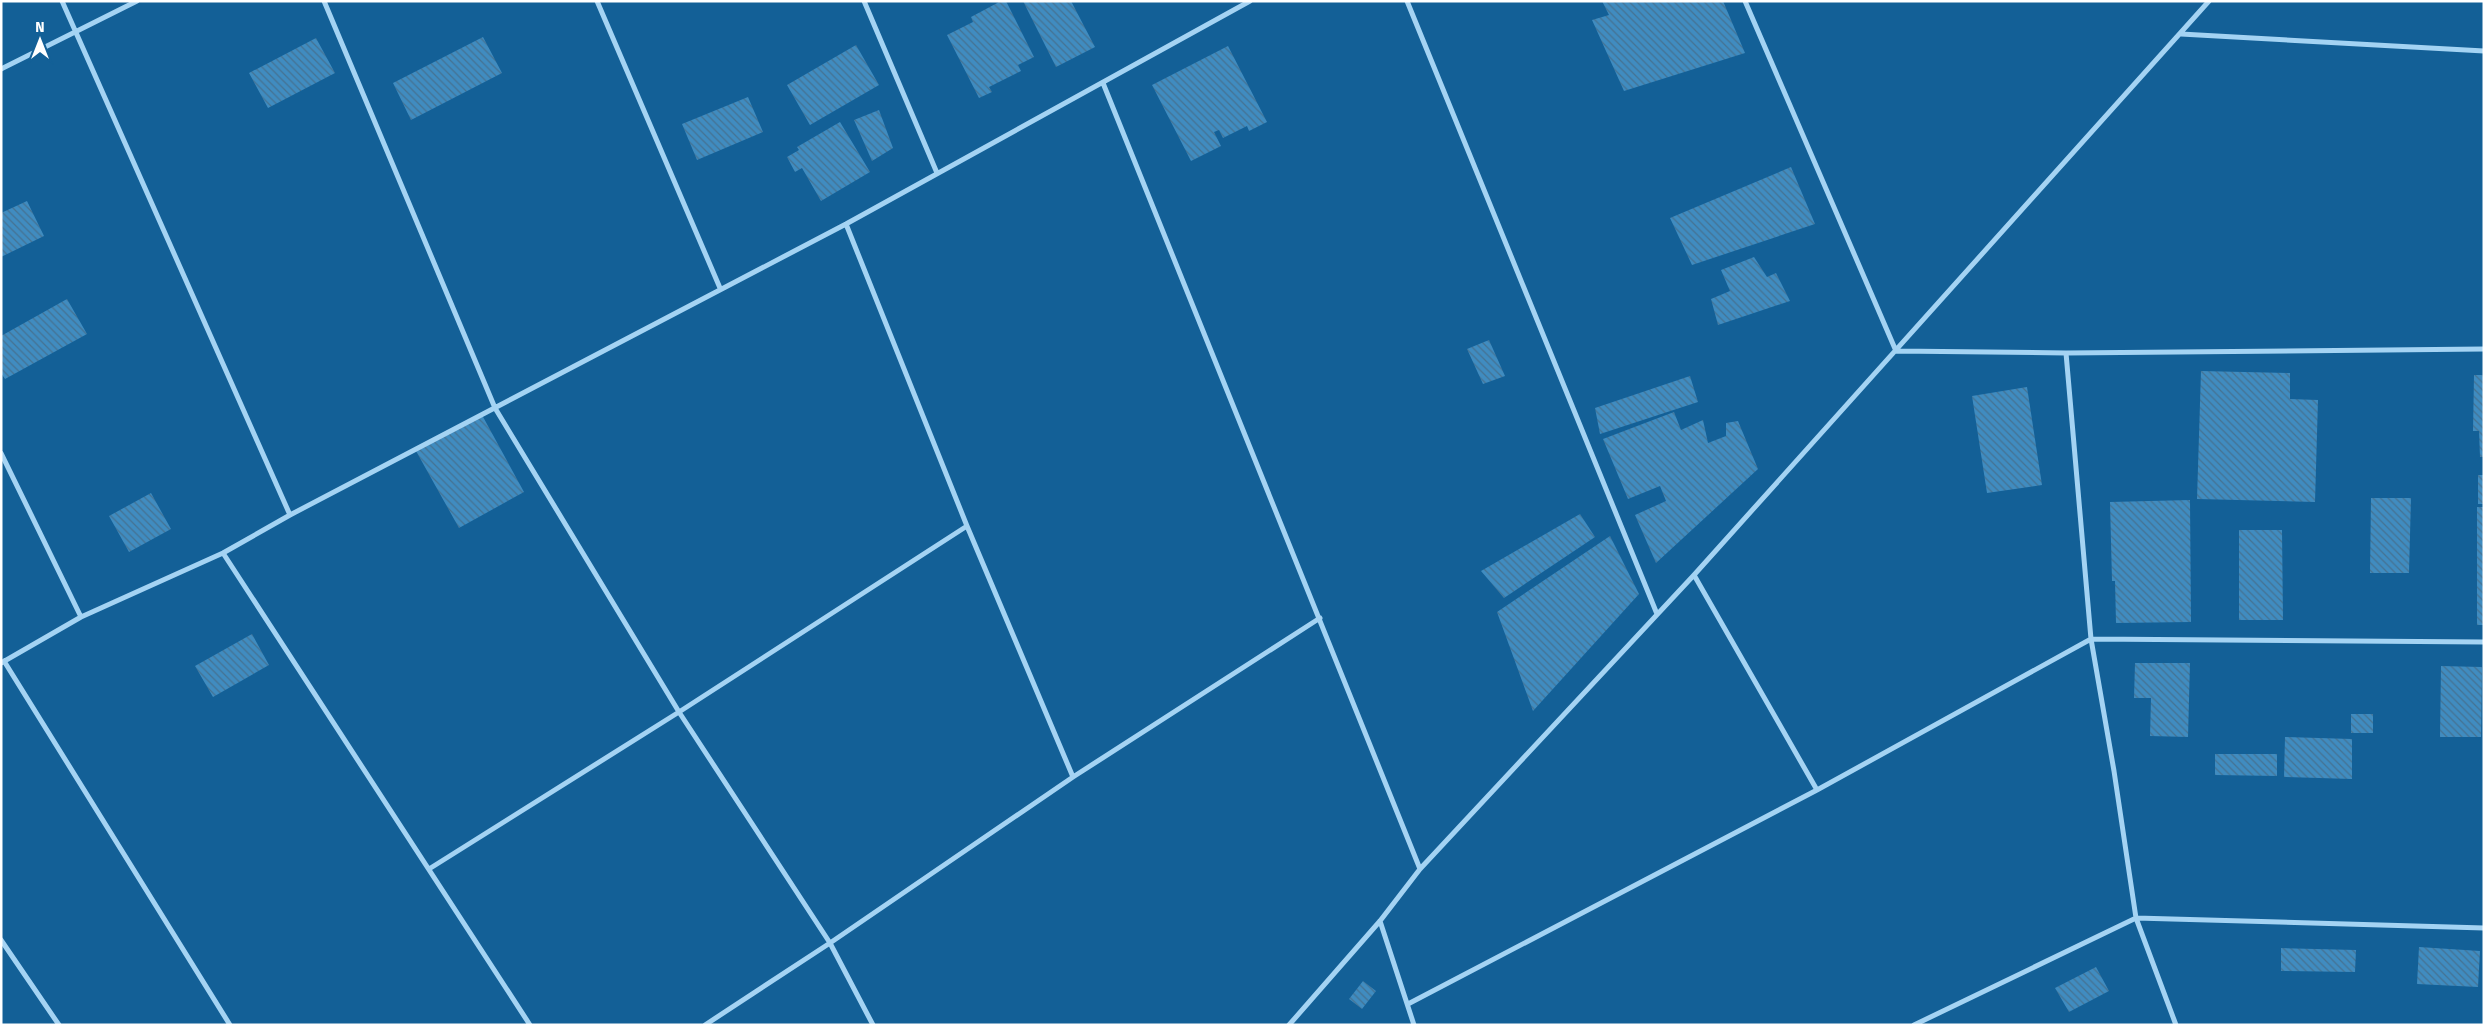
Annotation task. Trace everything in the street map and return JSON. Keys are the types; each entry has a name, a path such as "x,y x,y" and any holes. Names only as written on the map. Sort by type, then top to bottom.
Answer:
{"street":[{"path":"62,1 290,515"},
{"path":"1,69 137,1"},
{"path":"324,1 495,408 680,712 830,943 873,1025"},
{"path":"597,1 720,288"},
{"path":"864,1 937,173"},
{"path":"230,1025 3,662 82,617 224,553 290,515 720,288 846,224 1250,1"},
{"path":"1407,1 1657,614"},
{"path":"1745,1 1896,351"},
{"path":"1289,1025 1380,921 1420,869 1694,575 2209,1"},
{"path":"2181,34 2484,51"},
{"path":"1103,83 1420,869"},
{"path":"846,224 967,526 1073,777"},
{"path":"1896,351 2066,352 2484,349"},
{"path":"2066,352 2091,639 2114,771 2136,918 2176,1025"},
{"path":"1,453 82,617"},
{"path":"429,870 680,712 967,526"},
{"path":"224,553 530,1025"},
{"path":"1694,575 1817,790"},
{"path":"705,1025 830,943 1073,777 1320,618"},
{"path":"1408,1004 1817,790 2091,639 2484,642"},
{"path":"1914,1025 2136,918 2484,928"},
{"path":"1380,921 1414,1025"},
{"path":"1,940 59,1025"}],"building":[{"path":"1001,1 1006,1 1034,57 1018,65 1021,71 989,87 992,92 979,98 947,35 973,22 971,17"},
{"path":"1023,1 1071,1 1095,47 1056,67"},
{"path":"1602,1 1723,1 1745,53 1624,91 1592,20 1609,15"},
{"path":"483,37 502,73 411,120 393,83"},
{"path":"316,38 335,73 268,108 249,73"},
{"path":"856,45 879,85 810,125 787,85"},
{"path":"1228,46 1267,122 1249,131 1247,126 1223,138 1219,130 1214,132 1221,146 1191,161 1152,85"},
{"path":"748,97 763,132 697,160 682,124"},
{"path":"879,110 893,148 872,161 854,120"},
{"path":"840,122 870,172 821,201 802,168 795,172 787,157 799,150 797,147"},
{"path":"1791,167 1815,224 1692,265 1670,218"},
{"path":"27,201 44,236 1,257 1,213"},
{"path":"1754,257 1767,277 1776,273 1790,301 1718,325 1711,299 1730,291 1721,270"},
{"path":"67,299 87,334 5,379 1,373 1,336"},
{"path":"1489,340 1505,376 1483,384 1467,349"},
{"path":"2201,371 2290,373 2290,399 2318,400 2315,502 2197,499"},
{"path":"2474,375 2484,375 2484,457 2480,457 2479,431 2473,431"},
{"path":"1690,376 1698,402 1600,434 1595,408"},
{"path":"2027,387 2042,485 1987,493 1972,396"},
{"path":"1674,412 1681,430 1703,420 1708,443 1726,436 1726,423 1738,421 1758,469 1656,563 1635,515 1666,501 1660,486 1628,499 1603,439"},
{"path":"482,415 524,492 459,528 416,451"},
{"path":"2478,475 2484,475 2484,504 2478,504"},
{"path":"151,493 171,529 129,552 109,516"},
{"path":"2371,498 2411,498 2409,573 2370,573"},
{"path":"2190,500 2191,622 2116,623 2115,581 2112,581 2110,502"},
{"path":"2477,507 2484,507 2484,625 2477,625"},
{"path":"1580,514 1595,537 1504,598 1481,571"},
{"path":"2239,530 2282,530 2283,620 2239,620"},
{"path":"1610,536 1639,594 1533,711 1497,612"},
{"path":"252,634 269,665 213,697 195,666"},
{"path":"2135,663 2190,663 2188,737 2150,736 2151,698 2134,698"},
{"path":"2441,666 2482,667 2481,737 2440,737"},
{"path":"2351,714 2373,714 2373,733 2351,733"},
{"path":"2285,737 2352,739 2352,779 2284,777"},
{"path":"2215,754 2277,754 2277,776 2215,775"},
{"path":"2419,947 2480,951 2478,987 2417,984"},
{"path":"2281,948 2356,950 2355,972 2281,971"},
{"path":"2096,967 2109,991 2069,1012 2055,988"},
{"path":"1363,981 1376,991 1362,1009 1349,999"}]}
